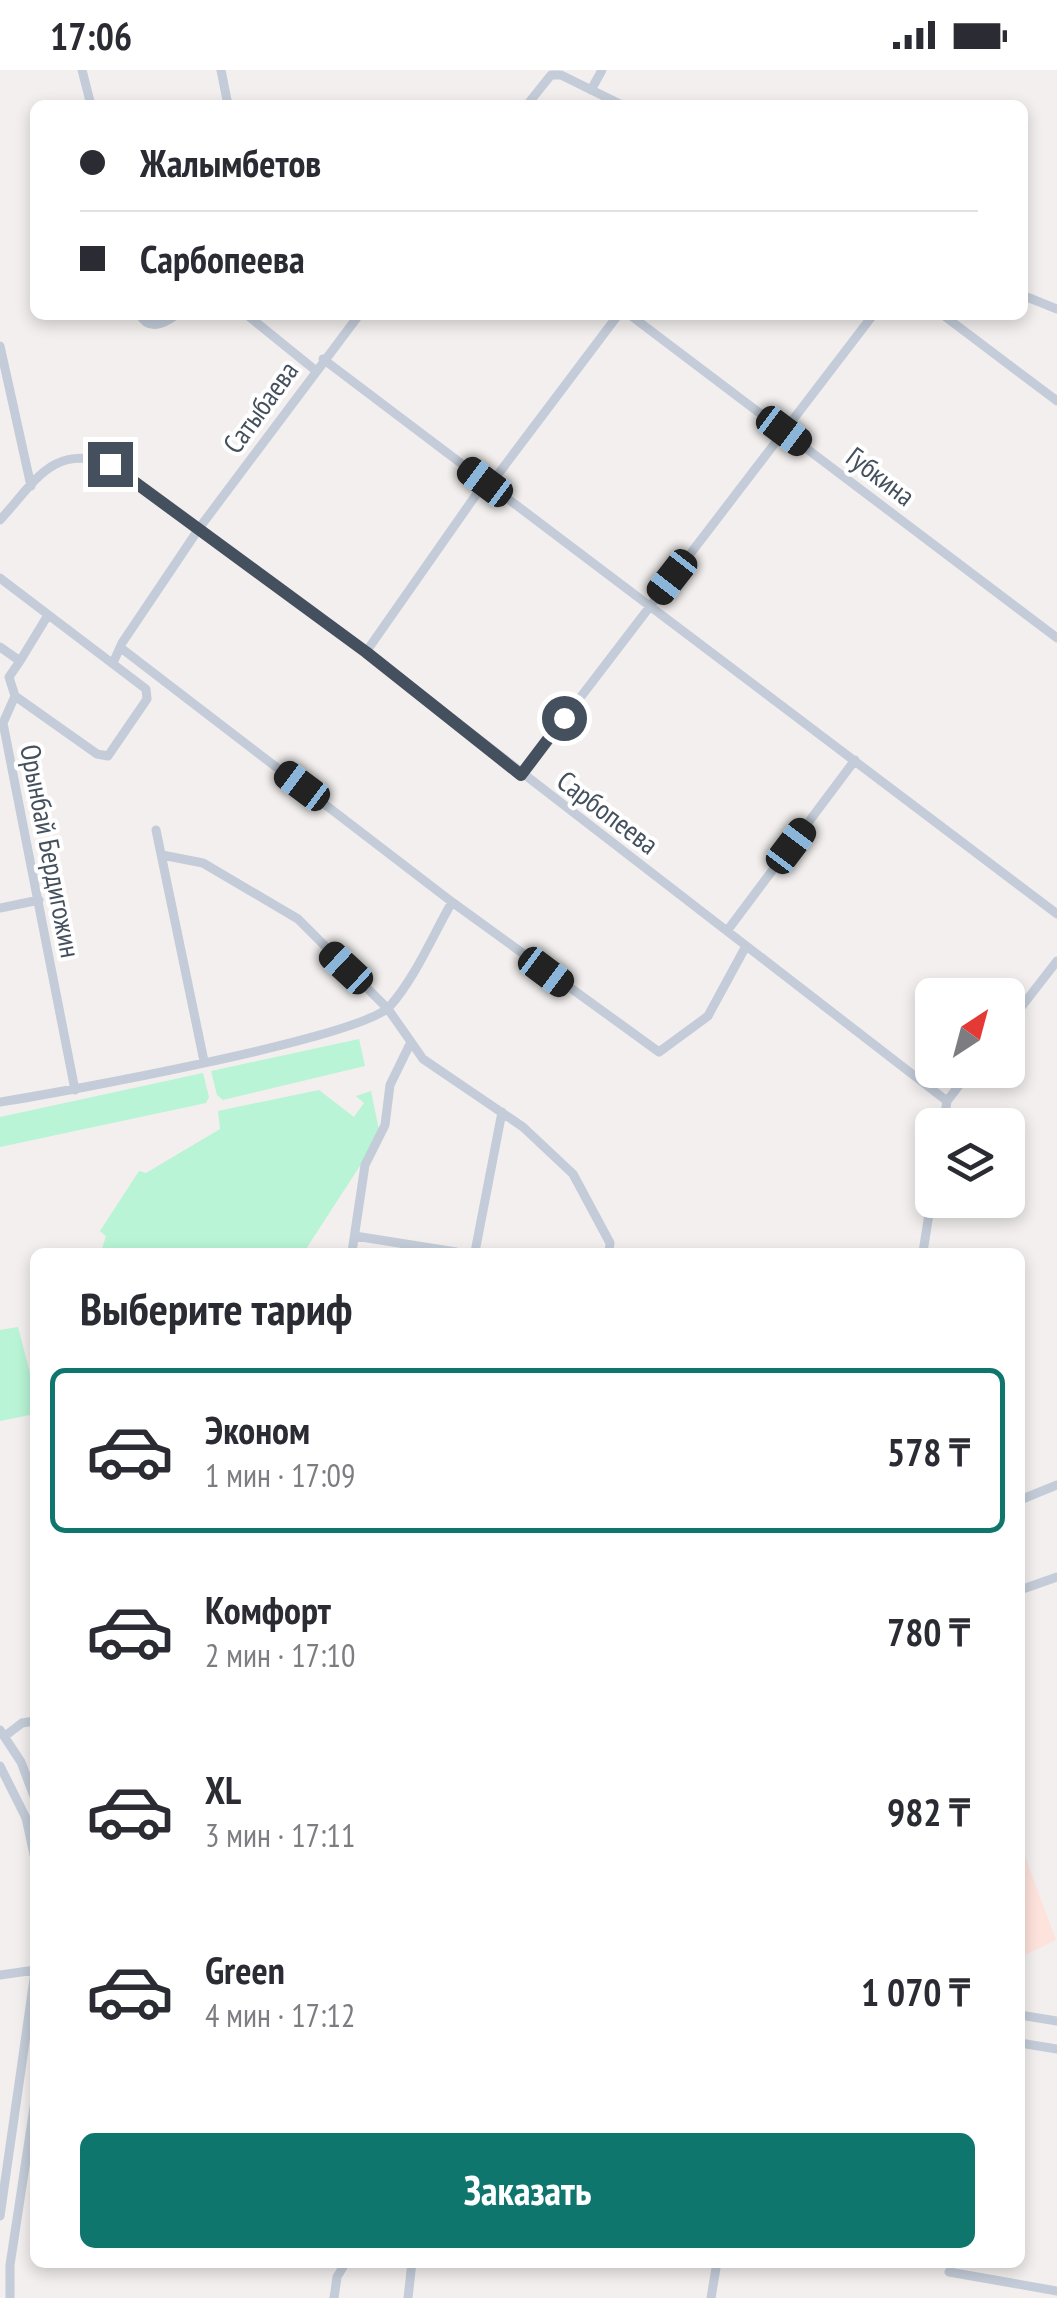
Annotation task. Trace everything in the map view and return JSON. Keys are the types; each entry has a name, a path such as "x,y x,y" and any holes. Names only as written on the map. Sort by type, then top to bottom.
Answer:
{"street":[{"path":"82,70 89,100"},
{"path":"221,70 227,100"},
{"path":"592,90 602,70"},
{"path":"532,100 551,75 612,100"},
{"path":"1028,298 1057,310"},
{"path":"146,320 152,325 164,325 170,320"},
{"path":"253,320 315,370"},
{"name":"Сатыбаева","path":"113,663 200,527 355,320"},
{"path":"366,652 488,483 614,320"},
{"name":"Губкина","path":"637,320 1057,638"},
{"path":"521,775 868,320"},
{"path":"949,320 1057,401"},
{"path":"0,346 31,486"},
{"path":"324,359 1057,914"},
{"name":"Сарбопеева","path":"0,520 55,462 72,456 110,464 366,652 947,1102"},
{"name":"Орынбай Бердигожин","path":"0,578 141,684 147,699 108,756 97,754 15,696 3,724 75,1090"},
{"path":"15,696 9,677 48,615"},
{"path":"0,647 20,661"},
{"path":"121,648 640,1043 659,1052 708,1016 746,946"},
{"path":"727,931 855,760"},
{"path":"156,830 204,1061"},
{"path":"162,855 204,863 298,919 388,1009 423,1059 502,1112 573,1174 609,1248"},
{"path":"0,908 39,900"},
{"path":"0,1102 75,1090 317,1036 388,1009 452,902"},
{"path":"1025,1002 1057,960"},
{"path":"353,1248 365,1165 385,1125 390,1085 410,1044"},
{"path":"946,1108 958,1088"},
{"path":"476,1248 502,1112"},
{"path":"924,1248 928,1218"},
{"path":"355,1236 431,1248"},
{"path":"1025,1498 1057,1485"},
{"path":"1025,1588 1057,1577"},
{"path":"30,1721 2,1733 30,1789"},
{"path":"0,1766 26,1818 30,1836"},
{"path":"0,1975 30,1972"},
{"path":"0,2216 30,2006"},
{"path":"1025,2017 1057,2021"},
{"path":"1025,2043 1057,2049"},
{"path":"10,2298 10,2265 30,2134"},
{"path":"334,2298 342,2268"},
{"path":"408,2298 411,2268"},
{"path":"711,2298 715,2268"},
{"path":"949,2272 1057,2290"}],"shaded area":[{"path":"1025,1856 1056,1940 1025,1955"}],"green space":[{"path":"359,1039 365,1066 223,1100 217,1095 211,1071"},
{"path":"203,1073 209,1097 206,1103 0,1147 0,1117"},
{"path":"319,1090 354,1117 364,1103 356,1096 371,1091 380,1135 307,1248 102,1248 106,1236 100,1231 139,1171 146,1173 220,1129 218,1111"},
{"path":"18,1327 30,1373 30,1415 0,1421 0,1330"}],"route":[{"path":"110,464 366,652 521,775 564,718"}]}
